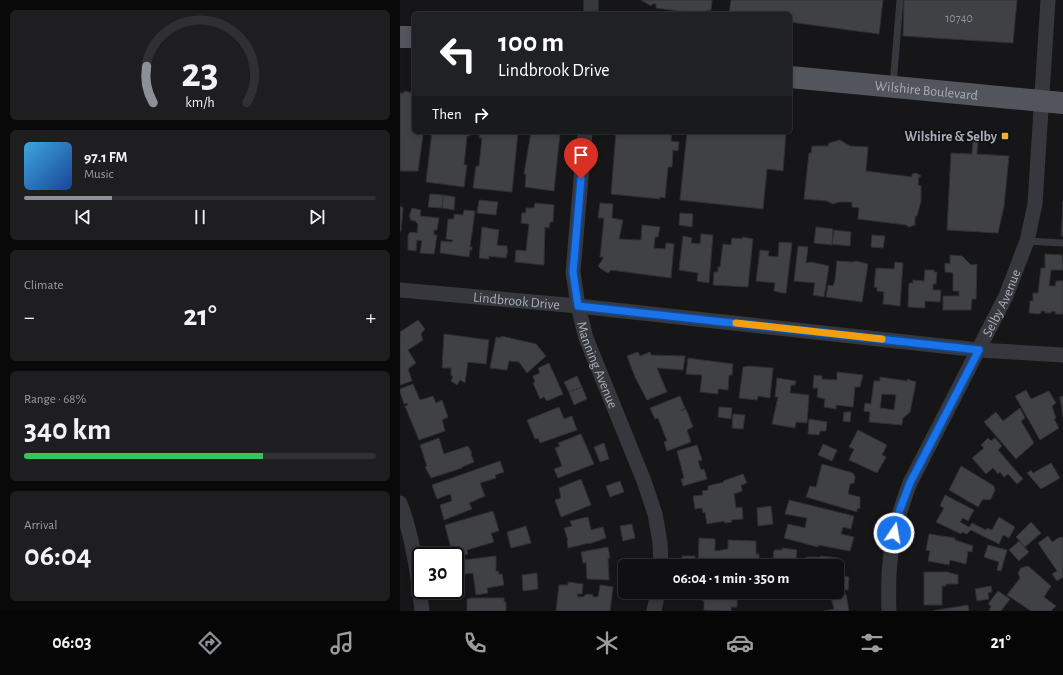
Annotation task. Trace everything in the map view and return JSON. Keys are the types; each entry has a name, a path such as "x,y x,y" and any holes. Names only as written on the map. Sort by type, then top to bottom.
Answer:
{"main road":[{"path":"400,36 412,37"},
{"name":"Wilshire Boulevard","path":"792,77 1063,104"}],"street":[{"path":"591,0 591,12"},
{"name":"Selby Avenue","path":"889,611 888,575 899,512 910,483 1006,296 1027,241 1035,204 1048,0"},
{"name":"Manning Avenue","path":"586,134 573,272 578,306 586,338 644,481 660,542 661,559"},
{"name":"Lindbrook Drive","path":"400,290 578,306 979,350 1063,355"},
{"path":"400,503 408,524 418,567 422,611"},
{"path":"654,611 657,599"}],"lane":[{"path":"892,87 900,0"},
{"path":"1027,241 1063,243"}],"building":[{"path":"641,0 712,0 711,10 701,12 685,12 656,8 656,4 652,4 651,6"},
{"path":"731,0 883,0 879,34 792,22 792,12 729,12"},
{"path":"904,0 1017,0 1013,43 903,36"},
{"path":"404,91 412,93 412,134 423,135 418,171 400,171 400,93 404,93"},
{"path":"432,134 470,134 470,136 467,136 464,165 467,165 464,187 426,182"},
{"path":"480,134 518,134 512,192 473,188 476,166 479,166 482,138 479,138"},
{"path":"531,134 560,134 554,191 525,187 526,174 524,174"},
{"path":"616,134 672,134 671,141 679,142 678,151 673,150 672,167 668,167 665,198 660,197 660,199 611,194"},
{"path":"687,134 786,134 783,171 767,169 763,209 680,200"},
{"path":"973,139 978,139 977,154 1009,156 1004,206 998,233 947,230 951,153 972,154"},
{"path":"840,140 850,146 868,147 866,171 912,177 912,174 916,173 921,176 919,177 918,185 921,186 921,201 917,216 915,216 915,225 909,227 906,225 858,219 859,208 852,207 852,202 839,202 833,204 827,201 804,199 809,153 811,153 812,146 828,146 829,143"},
{"path":"430,194 443,195 442,208 428,207"},
{"path":"443,195 455,197 454,210 442,208"},
{"path":"479,200 498,202 496,215 477,213"},
{"path":"1063,202 1063,236 1061,236"},
{"path":"535,203 554,205 553,222 550,222 549,228 545,227 544,265 515,262 516,250 526,251 529,224 521,223 522,213 526,213 526,208 534,208"},
{"path":"600,203 613,204 612,218 623,220 619,239 641,240 642,225 660,227 658,237 655,237 654,248 665,249 666,243 674,244 671,278 611,270 608,273 598,266 603,259 603,257 600,257 604,218 598,218"},
{"path":"400,206 403,208 401,231 400,231"},
{"path":"412,208 421,210 420,216 439,218 437,230 434,230 434,235 437,235 434,254 420,253 422,241 417,240 416,251 408,250 408,235 410,232 417,233 418,224 415,221 410,220 411,217 409,217"},
{"path":"464,210 475,211 470,247 472,247 472,250 470,250 469,257 440,253 441,241 452,242 453,240 446,239 448,219 454,219 454,214 463,215"},
{"path":"680,213 693,214 692,227 679,225"},
{"path":"482,227 499,230 497,245 507,246 508,249 506,258 489,256 489,259 479,258"},
{"path":"816,227 833,229 832,245 814,243"},
{"path":"834,230 851,232 850,246 832,244"},
{"path":"701,234 713,235 709,283 697,281 698,273 679,270 683,236 692,238 691,243 700,244"},
{"path":"872,235 885,236 883,248 871,247"},
{"path":"742,237 753,239 748,287 713,285 714,272 718,272 718,267 720,267 723,244 731,245 732,238 742,239"},
{"path":"779,242 792,243 786,293 774,291 775,283 756,281 760,250 769,251 768,256 778,257"},
{"path":"798,246 808,247 806,263 811,262 829,266 824,297 813,295 815,283 794,281"},
{"path":"1045,254 1062,255 1063,270 1051,270 1049,286 1055,286 1056,281 1063,281 1063,314 1055,314 1056,312 1052,311 1051,313 1041,311 1041,313 1038,314 1029,313 1030,301 1033,301 1033,293 1038,293 1041,268 1045,268"},
{"path":"950,255 962,256 971,265 977,264 976,299 972,299 971,310 943,310 943,296 959,296 959,291 953,291 953,273 945,272 945,263 950,264"},
{"path":"837,261 856,261 868,264 862,302 826,297 828,285 833,286 835,280"},
{"path":"895,262 903,263 900,306 883,304 884,292 877,291 877,287 874,287 876,268 894,269"},
{"path":"925,270 934,270 934,272 937,272 936,284 933,284 933,290 941,290 940,302 925,301 925,308 908,307 909,283 913,283 913,280 924,281"},
{"path":"418,320 425,329 421,334 423,340 408,350 416,363 408,369 412,381 400,385 400,332"},
{"path":"444,334 489,340 486,364 468,362 465,383 460,380 457,385 451,381 453,377 451,375 451,368 442,368"},
{"path":"501,336 536,344 546,356 527,373 519,362 509,361 507,370 490,368 496,337 501,338"},
{"path":"638,352 640,356 650,352 651,355 685,356 683,370 657,368 667,392 647,400 635,377 627,356"},
{"path":"688,358 733,364 732,375 729,375 728,390 718,389 718,394 700,392 702,375 686,374"},
{"path":"549,363 563,394 547,401 544,397 540,399 533,383 535,382 533,376 540,373 538,368"},
{"path":"743,367 773,368 770,398 758,396 757,400 739,398"},
{"path":"837,372 863,375 860,387 855,387 853,407 836,405 836,409 824,407 825,399 817,397 818,388 813,388 814,375 822,376 822,379 837,380"},
{"path":"577,376 582,387 569,392 564,382"},
{"path":"880,377 907,381 907,379 916,382 910,412 903,418 902,425 869,422 870,412 864,411 865,403 871,404 874,381 880,381","holes":["882,394 896,395 894,410 880,408"]},
{"path":"777,378 796,381 795,385 791,385 790,393 809,395 807,423 796,422 795,428 772,424 778,397 775,397"},
{"path":"413,384 420,400 433,396 436,403 442,400 448,417 442,420 445,431 419,440 405,406 408,405 407,403 404,404 400,392 400,389"},
{"path":"582,387 587,399 574,405 569,392"},
{"path":"1026,390 1031,399 1049,391 1056,403 1052,406 1056,418 1054,419 1059,428 1040,440 1015,396"},
{"path":"680,396 685,408 680,411 686,409 693,427 687,430 691,442 667,451 664,442 667,441 658,418 655,419 650,408"},
{"path":"1063,396 1063,417 1060,397"},
{"path":"559,407 564,419 572,416 577,430 540,443 538,438 535,439 527,420"},
{"path":"719,407 732,408 731,419 718,417"},
{"path":"1020,408 1025,418 1021,421 1034,443 1016,459 984,422 996,412 1003,421"},
{"path":"844,412 851,412 850,422 843,421"},
{"path":"733,414 745,415 743,429 732,428"},
{"path":"809,419 827,422 826,431 820,431 819,435 808,434"},
{"path":"858,430 887,445 882,455 886,457 877,473 849,460 854,449 849,447"},
{"path":"581,434 594,464 558,478 554,469 562,466 555,448 560,446 558,443"},
{"path":"439,438 444,454 468,446 472,453 474,462 462,468 431,478 425,467 427,466 420,445"},
{"path":"988,438 991,441 995,438 1002,446 998,450 1023,479 1017,484 1008,474 1004,477 1000,472 998,474 993,468 986,474 972,458 984,448 981,445"},
{"path":"604,443 609,459 600,462 594,447"},
{"path":"823,444 837,450 832,461 818,455"},
{"path":"697,445 702,460 698,461 701,470 704,469 707,479 683,486 681,479 684,478 677,451"},
{"path":"500,461 504,472 495,475 496,478 480,483 485,496 469,503 472,509 444,520 440,505 452,501 450,494 437,499 432,485"},
{"path":"1051,463 1060,478 1041,489 1027,473 1031,470 1033,473"},
{"path":"822,464 853,473 855,477 854,483 850,484 848,494 860,497 860,508 857,509 857,512 806,497 810,486 816,487"},
{"path":"961,466 994,486 995,490 991,499 983,499 978,507 949,490"},
{"path":"743,474 747,483 741,485 742,491 734,494 736,508 742,507 743,519 731,520 732,522 725,523 724,521 707,524 705,512 703,513 702,508 695,509 693,496 703,495 702,491 708,490 708,486 724,482 723,481"},
{"path":"581,479 591,505 561,517 555,500 561,498 559,488"},
{"path":"620,481 624,492 610,497 606,486"},
{"path":"945,495 974,510 968,521 963,518 960,522 969,527 972,523 986,530 987,528 992,530 999,517 1015,527 1009,538 1003,535 999,544 971,530 967,534 962,532 961,534 936,522 944,508 940,506"},
{"path":"789,500 854,516 851,529 843,527 841,534 854,537 850,551 818,545 818,547 784,538 788,524 805,528 807,518 785,514"},
{"path":"771,506 773,524 758,526 757,508"},
{"path":"493,511 499,531 491,533 494,542 467,550 468,554 464,555 464,547 451,547 445,525"},
{"path":"588,517 591,530 603,527 606,538 589,544 568,548 568,540 564,528 572,526 570,521"},
{"path":"1031,522 1041,533 1025,547 1016,537"},
{"path":"632,524 635,538 623,541 620,526"},
{"path":"526,526 531,543 511,548 507,532"},
{"path":"929,534 955,538 955,540 973,546 972,552 968,551 966,564 950,560 949,565 928,561 930,551 926,550"},
{"path":"1048,536 1052,542 1060,537 1063,537 1063,577 1057,581 1052,574 1057,571 1038,543"},
{"path":"699,538 715,539 715,551 728,549 728,540 756,541 756,554 759,554 759,559 698,559"},
{"path":"1019,541 1029,552 1019,561 1009,550"},
{"path":"988,545 1007,550 1001,571 997,570 999,562 984,557"},
{"path":"608,547 610,558 608,558 609,580 587,579 586,562 583,563 581,552"},
{"path":"782,548 797,550 796,559 773,559 774,550 782,550"},
{"path":"496,556 496,571 498,571 499,574 502,574 504,585 487,588 488,593 476,595 473,573 464,574 464,560"},
{"path":"682,556 695,556 695,559 682,559"},
{"path":"806,557 839,559 806,559"},
{"path":"1028,566 1051,586 1044,597 1056,606 1051,611 1031,611 1007,595 1020,578 1018,573 1021,568"},
{"path":"924,572 947,572 958,575 958,584 946,584 946,586 942,586 942,605 924,605"},
{"path":"537,573 538,589 523,591 522,575"},
{"path":"844,576 849,577 848,590 844,590"},
{"path":"568,582 583,584 582,594 577,594 578,597 583,597 587,594 593,595 593,597 598,597 600,585 613,587 610,611 556,611 559,585 568,585"},
{"path":"991,586 992,592 988,593 989,599 977,601 975,589"},
{"path":"998,591 1010,599 1001,611 989,611 991,606 988,604"},
{"path":"844,594 846,594 849,611 824,611 834,609 832,599 844,599"},
{"path":"504,598 504,602 506,602 506,611 467,611 467,599"},
{"path":"702,599 732,599 737,600 737,607 731,607 731,611 704,610 704,601 702,601"},
{"path":"968,605 969,611 933,611 937,610"}],"slow traffic":[{"path":"736,323 882,339"}],"place":[{"name":"Wilshire & Selby","path":"1005,136"}],"route":[{"path":"581,179 573,272 578,306 979,350 910,483 899,512 894,533"}]}
